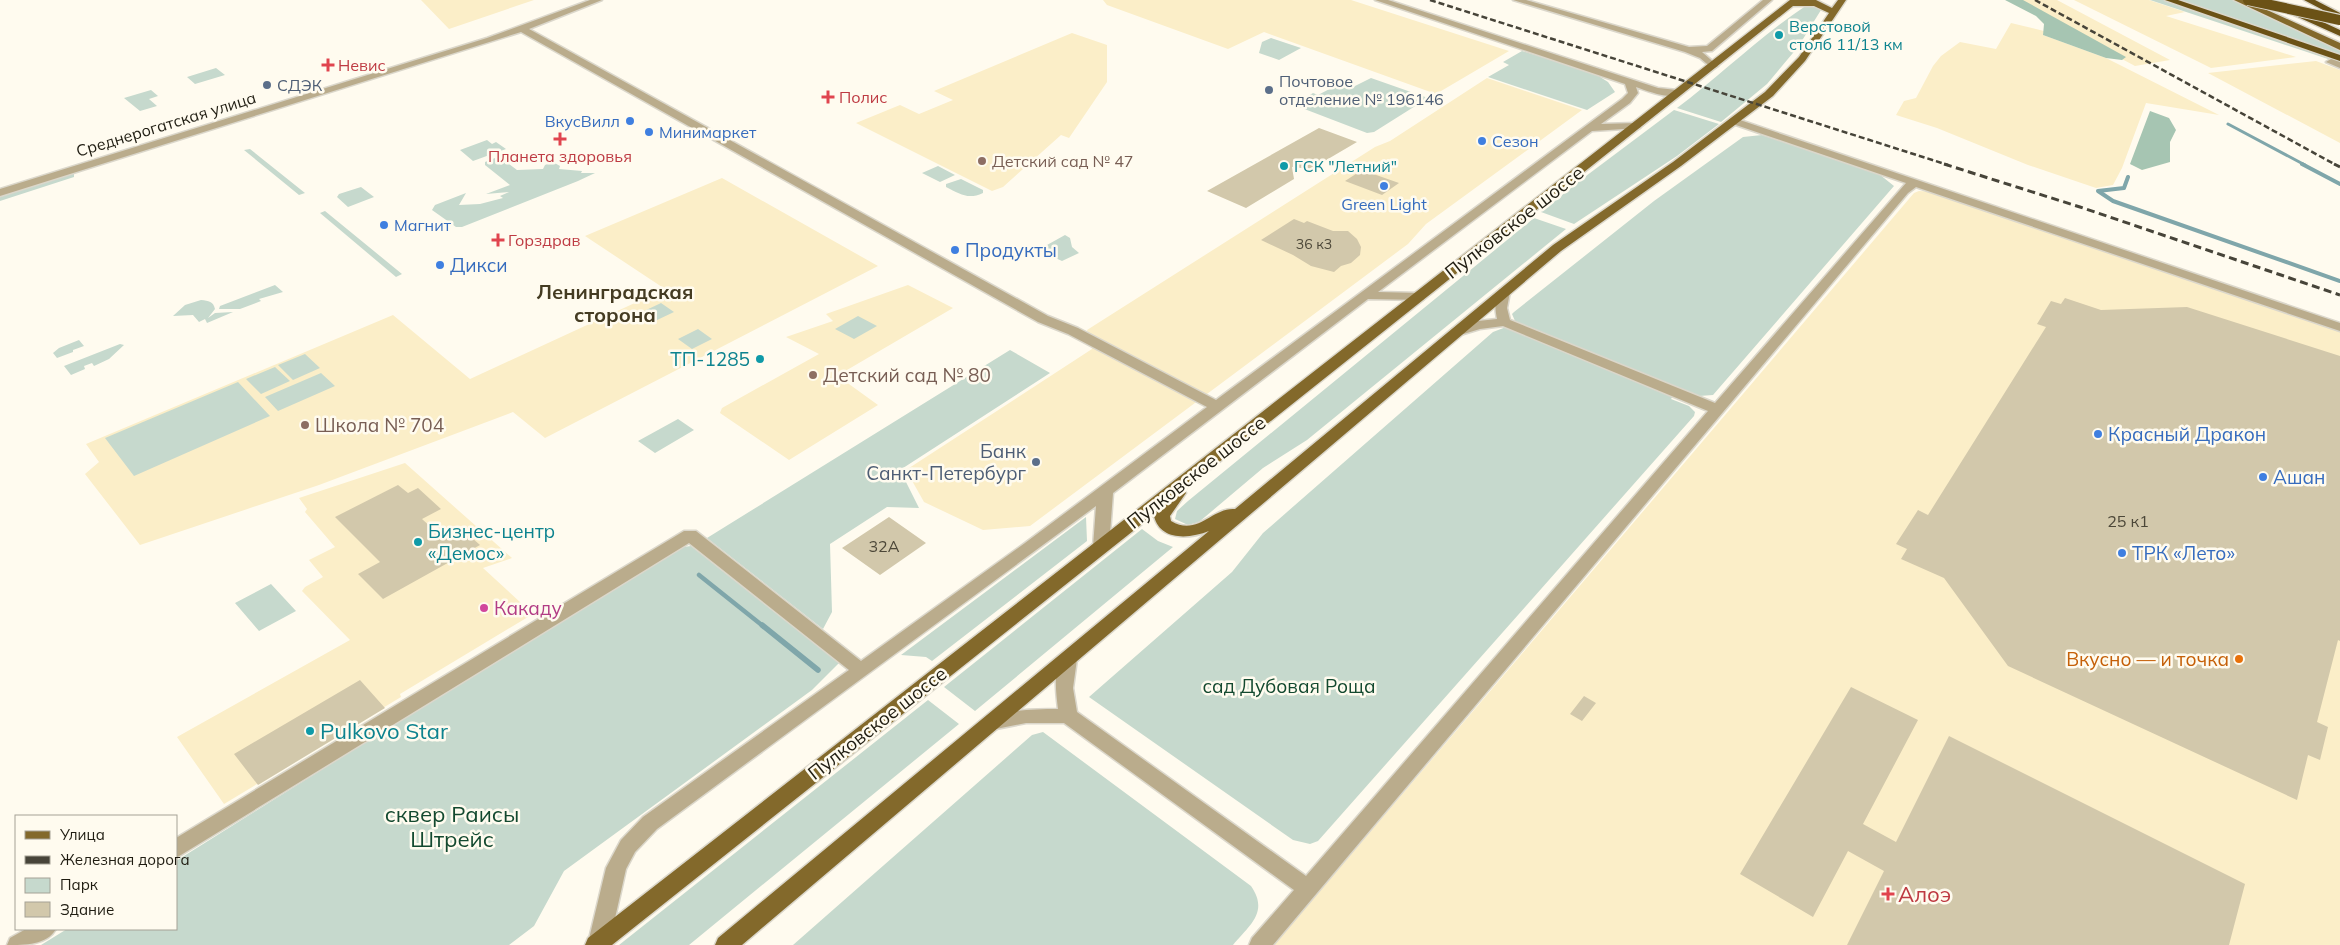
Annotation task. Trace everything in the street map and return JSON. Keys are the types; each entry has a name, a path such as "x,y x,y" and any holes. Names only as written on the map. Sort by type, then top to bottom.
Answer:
{"highway":[{"path":"2169,0 2337,62"},
{"path":"2248,0 2340,18"},
{"path":"2269,0 2284,3 2312,14 2340,29"},
{"path":"2308,0 2340,18"},
{"path":"2292,11 2340,33"}],"main road":[{"path":"726,945 1577,232 1677,164 1769,94 1791,71 1842,0"},
{"path":"2238,0 2340,47"},
{"path":"1793,2 1816,4 1834,12"},
{"name":"Пулковское шоссе","path":"597,944 1793,2"},
{"path":"1184,481 1162,516 1164,524 1175,531 1191,532 1248,507"}],"street":[{"name":"Среднерогатская улица","path":"0,189 456,46 587,0"},
{"name":"Среднерогатская улица","path":"0,193 521,28 598,0"},
{"path":"1380,0 1657,91 1677,93"},
{"path":"1517,0 1688,50 1703,56 1713,66"},
{"path":"1688,50 1709,48 1768,0"},
{"path":"1756,9 1758,29"},
{"path":"521,28 1038,316 1074,331 1218,408"},
{"path":"597,944 616,868 628,846 650,823 1105,492 1630,97 1632,88 1629,81"},
{"path":"1734,121 2340,327"},
{"path":"1588,128 1636,126"},
{"path":"1260,945 1719,410 1904,191 1915,182"},
{"path":"1504,292 1501,308 1504,322"},
{"path":"1366,295 1419,297"},
{"path":"1457,332 1478,325 1504,322 1719,410"},
{"path":"1101,547 1105,492"},
{"path":"178,848 690,535 861,670"},
{"path":"1068,658 1064,688 1068,716"},
{"path":"991,722 1026,716 1068,716 1308,890"},
{"path":"18,945 43,930"}],"shaded area":[{"path":"421,0 534,0 449,29"},
{"path":"1103,0 1351,0 1509,51 1436,94 1264,32 1228,49 1107,5"},
{"path":"2012,0 2057,0 2170,60 2135,66"},
{"path":"2074,0 2149,0 2185,12 2166,16 2296,57 2211,68"},
{"path":"2011,23 2044,31 2043,35 2106,58 2219,115 2146,103 2122,168 2113,185 2096,188 2028,165 1937,128 1896,115 1904,101 1916,98 1933,66 1941,56 1960,42 1996,49"},
{"path":"1072,33 1107,45 1107,82 1069,138 1061,135 1003,187 992,191 856,123 900,105 919,114 953,100 934,91"},
{"path":"2316,61 2340,70 2340,143 2208,73"},
{"path":"1487,78 1582,110 1426,224 1408,244 1030,526 983,530 924,502 906,470 1092,349 1087,330 1375,147 1390,141"},
{"name":"Школа № 704","path":"722,178 878,266 545,438 513,412 319,485 140,545 85,474 99,462 86,444 393,315 470,379 665,289 585,236"},
{"path":"1919,191 1936,192 2340,330 2340,945 1274,945 1914,193"},
{"name":"Детский сад № 80","path":"908,285 953,308 847,370 842,379 878,405 789,460 720,413 722,408 819,354 786,337 833,321 826,314"},
{"path":"405,463 512,558 483,568 533,614 400,694 401,697 224,804 177,737 350,640 302,591 305,587 323,577 309,560 335,547 305,512 307,509 299,498"}],"green space":[{"path":"2005,0 2023,0 2126,57 2122,60 2106,58 2043,35 2044,24 2036,16"},
{"path":"2150,0 2164,0 2340,60 2340,63"},
{"path":"2175,0 2235,0 2340,50 2340,55"},
{"path":"1807,5 1820,7 1821,10 1798,47 1767,84 1721,122 1677,108 1773,30"},
{"path":"1271,38 1301,48 1279,60 1259,53 1262,42"},
{"path":"1522,51 1594,73 1608,82 1615,92 1587,110 1488,77 1509,65 1503,62"},
{"path":"216,68 225,75 195,84 187,77"},
{"path":"1371,78 1428,98 1374,132 1367,133 1294,105 1313,93 1318,95 1339,84 1351,88"},
{"path":"151,90 158,96 149,99 157,106 140,111 124,98"},
{"path":"1674,110 1719,124 1677,156 1574,224 1541,212 1582,179"},
{"path":"2150,111 2169,118 2176,130 2170,142 2170,162 2142,170 2130,164"},
{"path":"1762,135 1879,174 1894,186 1713,395 1699,396 1515,321 1512,314 1514,312 1654,201 1743,137"},
{"path":"487,140 492,144 496,142 506,149 473,161 460,150"},
{"path":"250,149 305,193 299,195 244,150"},
{"path":"501,158 517,170 543,169 545,165 553,162 560,166 559,169 582,171 581,173 595,173 462,227 456,227 432,210 435,205 466,193 459,205 480,204 503,198 500,196 509,192 486,194 510,185 485,165 485,162"},
{"path":"938,166 955,175 940,182 922,173"},
{"path":"74,174 74,177 0,201 0,197"},
{"path":"961,179 983,190 983,193 968,196 946,187 946,184"},
{"path":"361,187 374,197 348,207 337,197 339,194"},
{"path":"325,211 402,274 396,277 320,213"},
{"path":"1534,218 1566,229 1307,440 1263,468 1199,522 1188,525 1175,519 1177,511 1188,501"},
{"path":"1065,235 1070,238 1072,247 1079,253 1062,261 1038,250"},
{"path":"275,285 283,292 259,299 261,301 240,309 219,309 220,306"},
{"path":"201,300 210,302 214,306 215,309 208,318 215,313 233,312 207,323 205,319 199,322 193,315 173,316 185,305"},
{"path":"661,303 674,312 655,321 642,312"},
{"path":"858,316 877,326 854,339 835,329"},
{"name":"сад Дубовая Роща","path":"1506,327 1673,396 1671,399 1689,406 1695,412 1694,416 1318,841 1310,844 1293,840 1089,697 1232,572 1263,533 1493,332"},
{"path":"698,329 712,339 692,349 678,339"},
{"path":"79,340 84,346 73,350 73,352 57,358 53,353 59,348"},
{"path":"120,344 124,345 109,359 94,366 92,363 84,366 85,369 71,375 64,366"},
{"path":"1010,350 1050,373 900,470 919,508 887,507 830,544 832,612 823,629 707,538"},
{"path":"305,354 320,368 293,380 278,365"},
{"path":"275,367 290,381 261,394 246,379"},
{"path":"321,373 335,386 278,411 265,397"},
{"path":"238,382 270,416 134,476 105,438"},
{"path":"678,419 694,430 655,453 638,441"},
{"path":"1086,517 1087,541 932,661 926,657 901,655"},
{"path":"1142,529 1158,541 1173,547 975,711 944,687"},
{"name":"сквер Раисы Штрейс","path":"691,546 839,663 812,690 564,871 534,926 509,945 41,945 65,930 178,930 178,860 675,548"},
{"path":"271,584 296,611 259,631 235,603"},
{"path":"928,700 959,724 689,945 619,945"},
{"path":"1043,732 1251,886 1256,895 1258,911 1251,924 1233,945 793,945 1032,735"}],"building":[{"name":"ГСК \"Летний\"","path":"1319,128 1357,142 1311,169 1292,167 1294,179 1246,208 1207,191"},
{"path":"1362,170 1399,183 1382,195 1345,181"},
{"path":"1294,219 1304,223 1307,221 1333,231 1348,231 1357,239 1361,247 1360,255 1351,263 1341,266 1334,272 1311,266 1261,240"},
{"name":"ТРК «Лето»","path":"2065,298 2101,310 2187,307 2340,356 2340,641 2338,640 2317,722 2328,727 2320,760 2308,755 2297,800 2008,666 1944,578 1901,559 1907,549 1896,544 1918,510 1928,515 2046,327 2037,324 2051,301 2061,304"},
{"name":"Бизнес-центр «Демос»","path":"398,485 408,493 418,488 441,509 422,519 444,539 462,529 480,545 383,599 358,574 380,562 335,517"},
{"path":"889,517 926,543 880,575 842,548"},
{"name":"Pulkovo Star","path":"360,680 385,708 258,785 234,754"},
{"path":"1851,687 1918,720 1863,824 1896,842 1949,736 2245,884 2229,945 1847,945 1884,871 1848,851 1813,917 1740,874"},
{"path":"1584,696 1596,703 1582,721 1570,714"}],"waterway":[{"path":"2228,124 2305,165"},
{"path":"2302,164 2340,184"},
{"path":"2128,177 2124,188 2098,191 2113,201 2340,281"},
{"path":"699,575 763,626"},
{"path":"762,625 818,670"}],"railway":[{"path":"1430,0 1948,165"},
{"path":"2035,0 2336,165"},
{"path":"1944,164 2080,207 2340,295"},
{"path":"2336,165 2340,167"}],"place":[{"name":"Верстовой столб 11/13 км","path":"1779,35"},
{"name":"Невис","path":"328,65"},
{"name":"СДЭК","path":"267,85"},
{"name":"Почтовое отделение № 196146","path":"1269,90"},
{"name":"Полис","path":"828,97"},
{"name":"ВкусВилл","path":"630,121"},
{"name":"Минимаркет","path":"649,132"},
{"name":"Планета здоровья","path":"560,139"},
{"name":"Сезон","path":"1482,141"},
{"name":"Детский сад № 47","path":"982,161"},
{"name":"ГСК \"Летний\"","path":"1284,166"},
{"name":"Green Light","path":"1384,186"},
{"name":"Магнит","path":"384,225"},
{"name":"Горздрав","path":"498,240"},
{"name":"Продукты","path":"955,250"},
{"name":"Дикси","path":"440,265"},
{"name":"ТП-1285","path":"760,359"},
{"name":"Детский сад № 80","path":"813,375"},
{"name":"Школа № 704","path":"305,425"},
{"name":"Красный Дракон","path":"2098,434"},
{"name":"Банк Санкт-Петербург","path":"1036,462"},
{"name":"Ашан","path":"2263,477"},
{"name":"Бизнес-центр «Демос»","path":"418,542"},
{"name":"ТРК «Лето»","path":"2122,553"},
{"name":"Какаду","path":"484,608"},
{"name":"Вкусно — и точка","path":"2239,659"},
{"name":"Pulkovo Star","path":"310,731"},
{"name":"Алоэ","path":"1888,894"}],"district":[{"name":"Ленинградская сторона","path":"615,302"}]}
